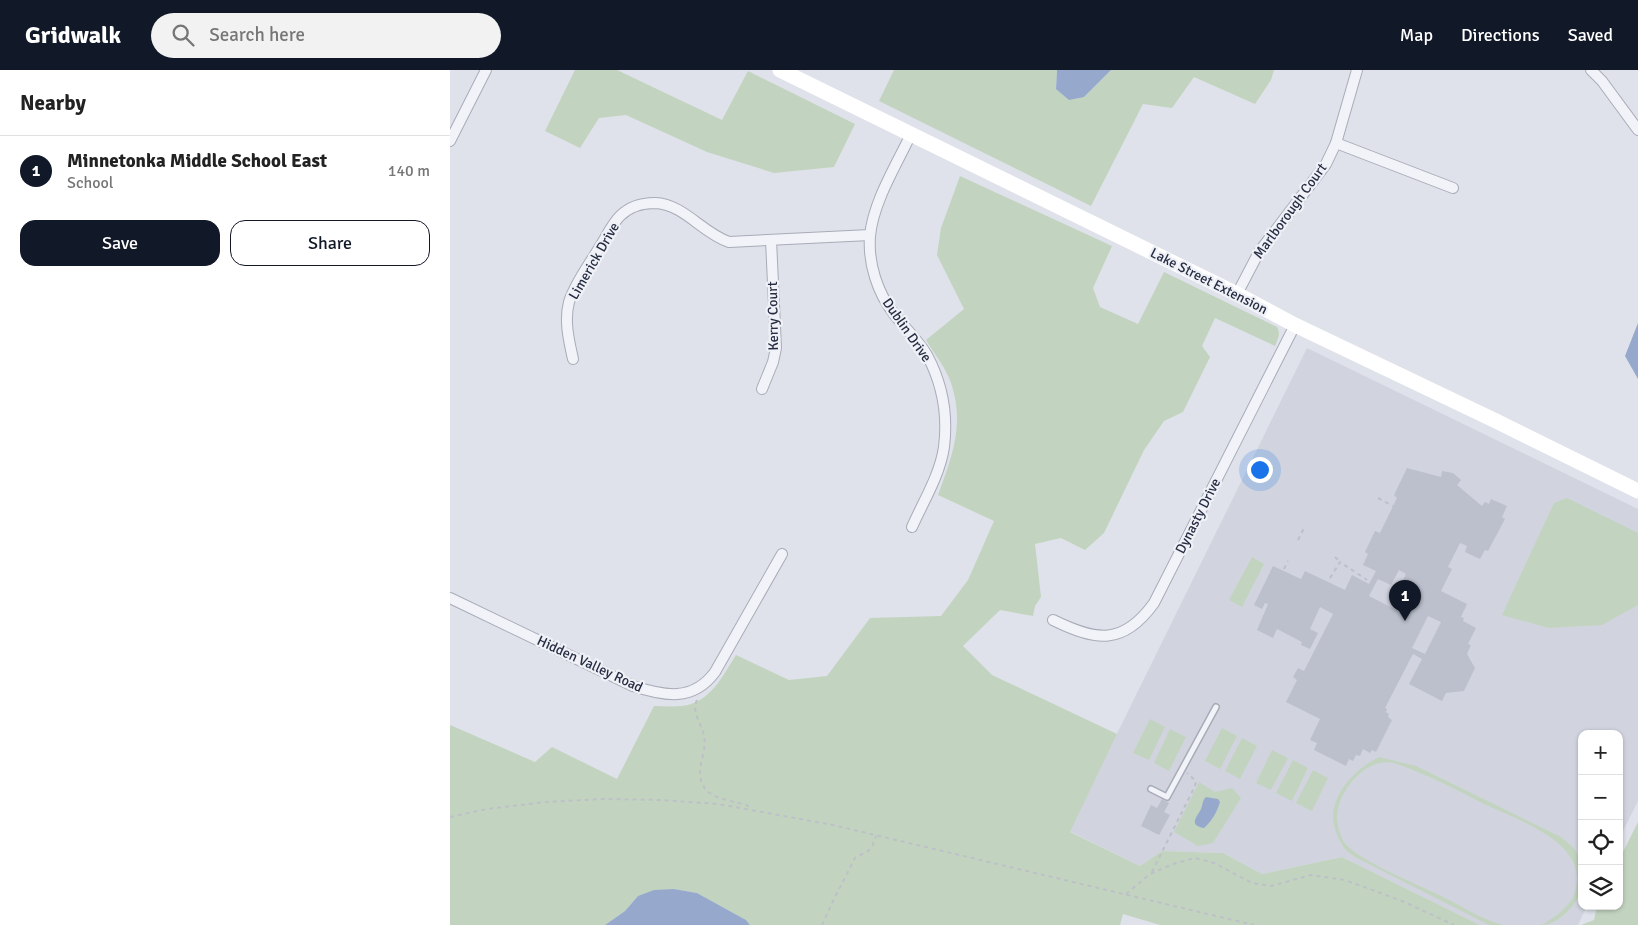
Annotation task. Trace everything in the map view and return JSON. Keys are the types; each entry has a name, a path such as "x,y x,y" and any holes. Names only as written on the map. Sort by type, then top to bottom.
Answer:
{"street":[{"path":"450,141 486,70"},
{"name":"Lake Street Extension","path":"780,70 1237,294 1295,325 1638,491"},
{"name":"Marlborough Court","path":"1237,294 1259,252 1326,164 1336,144 1357,70"},
{"path":"1590,70 1602,81 1638,130"},
{"name":"Dublin Drive","path":"911,134 880,199 870,235 871,259 875,279 883,297 926,354 935,372 944,409 944,448 931,485 912,527"},
{"path":"1336,144 1453,188"},
{"name":"Limerick Drive","path":"573,359 567,322 569,303 577,285 612,226 620,216 631,208 657,203 671,206 713,235 729,242 870,235"},
{"name":"Kerry Court","path":"762,390 773,362 776,348 772,240"},
{"name":"Dynasty Drive","path":"1053,620 1076,631 1100,636 1125,631 1144,617 1154,603 1295,325"},
{"path":"699,688 715,672 782,554"},
{"name":"Hidden Valley Road","path":"450,598 633,686 671,695 684,694 699,688"}],"lane":[{"path":"1151,789 1167,797 1216,707"}],"path":[{"path":"1378,498 1393,506"},
{"path":"1298,540 1305,526"},
{"path":"1335,557 1368,580"},
{"path":"1284,569 1288,561"},
{"path":"1330,578 1340,562"},
{"path":"699,688 699,695 695,703 696,716 704,737 699,774 701,783 712,795 747,805 751,810"},
{"path":"1152,873 1195,786 1196,781 1183,767"},
{"path":"450,817 487,809 545,802 603,799 661,800 718,804 833,825 1254,925"},
{"path":"822,925 855,858 872,847 876,836"},
{"path":"1126,894 1152,873 1194,858 1214,863 1252,883 1271,886 1311,875 1346,880 1402,901 1454,925"}],"shaded area":[{"path":"1307,348 1638,509 1638,801 1623,831 1623,730 1578,730 1578,910 1585,910 1578,925 1480,925 1342,857 1262,874 1223,853 1162,851 1140,866 1069,831"}],"green space":[{"path":"575,70 617,70 722,120 748,71 855,124 834,167 774,173 707,152 626,115 599,118 580,148 545,131"},
{"path":"894,70 1057,70 1056,88 1084,97 1111,70 1274,70 1271,80 1255,104 1194,77 1172,108 1143,104 1091,206 879,101"},
{"path":"960,176 1112,246 1093,288 1100,307 1138,324 1164,272 1277,327 1279,332 1275,346 1215,318 1202,346 1210,357 1183,412 1164,421 1144,450 1104,533 1085,550 1061,538 1035,544 1041,597 1035,606 1033,616 1000,610 963,646 992,675 1117,734 1070,832 1140,866 1162,851 1223,853 1262,874 1342,857 1480,925 1160,925 1123,914 1120,925 750,925 746,920 697,893 674,889 638,896 625,911 605,925 450,925 450,725 535,762 552,747 617,779 654,706 682,706 700,700 714,688 736,655 789,680 827,676 870,618 941,616 968,580 994,521 938,495 952,453 957,427 957,413 949,378 926,340 964,309 937,255 941,228"},
{"path":"1567,498 1638,533 1638,605 1602,625 1549,628 1502,615 1554,503"},
{"path":"1252,557 1264,564 1242,607 1229,600"},
{"path":"1150,719 1165,727 1149,760 1133,753"},
{"path":"1222,728 1237,736 1220,769 1205,761"},
{"path":"1170,729 1186,737 1169,771 1154,763"},
{"path":"1242,738 1257,746 1240,779 1225,771"},
{"path":"1272,750 1288,758 1271,790 1256,783"},
{"path":"1379,757 1416,766 1561,837 1575,850 1578,856 1578,897 1572,907 1561,918 1542,925 1562,911 1572,900 1577,885 1574,863 1566,851 1555,841 1527,823 1397,764 1387,762 1377,764 1359,774 1352,782 1338,809 1337,822 1344,842 1350,849 1374,864 1479,916 1504,925 1489,925 1348,852 1336,832 1333,820 1334,809 1343,787 1369,763"},
{"path":"1293,760 1308,768 1292,801 1276,793"},
{"path":"1313,770 1328,778 1312,811 1296,803"},
{"path":"1199,782 1215,792 1232,788 1241,798 1213,843 1198,846 1174,832"},
{"path":"1638,822 1638,925 1581,925 1594,920 1596,910 1623,910 1623,852"}],"water":[{"path":"1057,70 1111,70 1084,97 1069,100 1056,89"},
{"path":"1638,323 1638,379 1625,356"},
{"path":"1206,797 1218,799 1220,802 1214,816 1204,828 1196,825 1195,820"},
{"path":"674,889 697,893 746,920 750,925 605,925 625,911 638,896 654,890"}],"building":[{"path":"1407,468 1441,477 1442,471 1453,473 1461,480 1457,485 1482,506 1485,502 1489,504 1491,499 1507,506 1502,517 1505,519 1488,551 1485,550 1480,559 1465,552 1467,546 1460,543 1448,567 1452,569 1441,591 1467,604 1461,617 1464,618 1463,621 1476,628 1468,644 1471,645 1467,654 1475,668 1464,691 1446,693 1442,701 1409,684 1422,659 1413,654 1385,708 1389,714 1388,717 1392,720 1376,752 1372,750 1370,753 1363,749 1360,756 1356,755 1353,761 1349,759 1346,766 1314,750 1317,743 1310,740 1320,719 1286,702 1297,680 1293,677 1298,668 1304,671 1333,614 1320,607 1310,629 1318,633 1310,649 1301,645 1302,642 1277,629 1273,638 1257,630 1268,604 1265,603 1262,609 1254,605 1273,566 1301,579 1305,571 1345,590 1352,575 1369,584 1376,571 1363,565 1368,554 1365,552 1375,531 1380,533 1397,498 1394,495","holes":["1399,570 1406,574 1399,588 1411,595 1402,613 1369,596 1378,579 1391,585","1428,616 1441,622 1425,654 1412,648"]},
{"path":"1162,799 1169,803 1164,812 1170,815 1159,835 1141,826 1151,805 1157,808"}],"place":[{"name":"Minnetonka Middle School East","path":"1405,621"}]}
